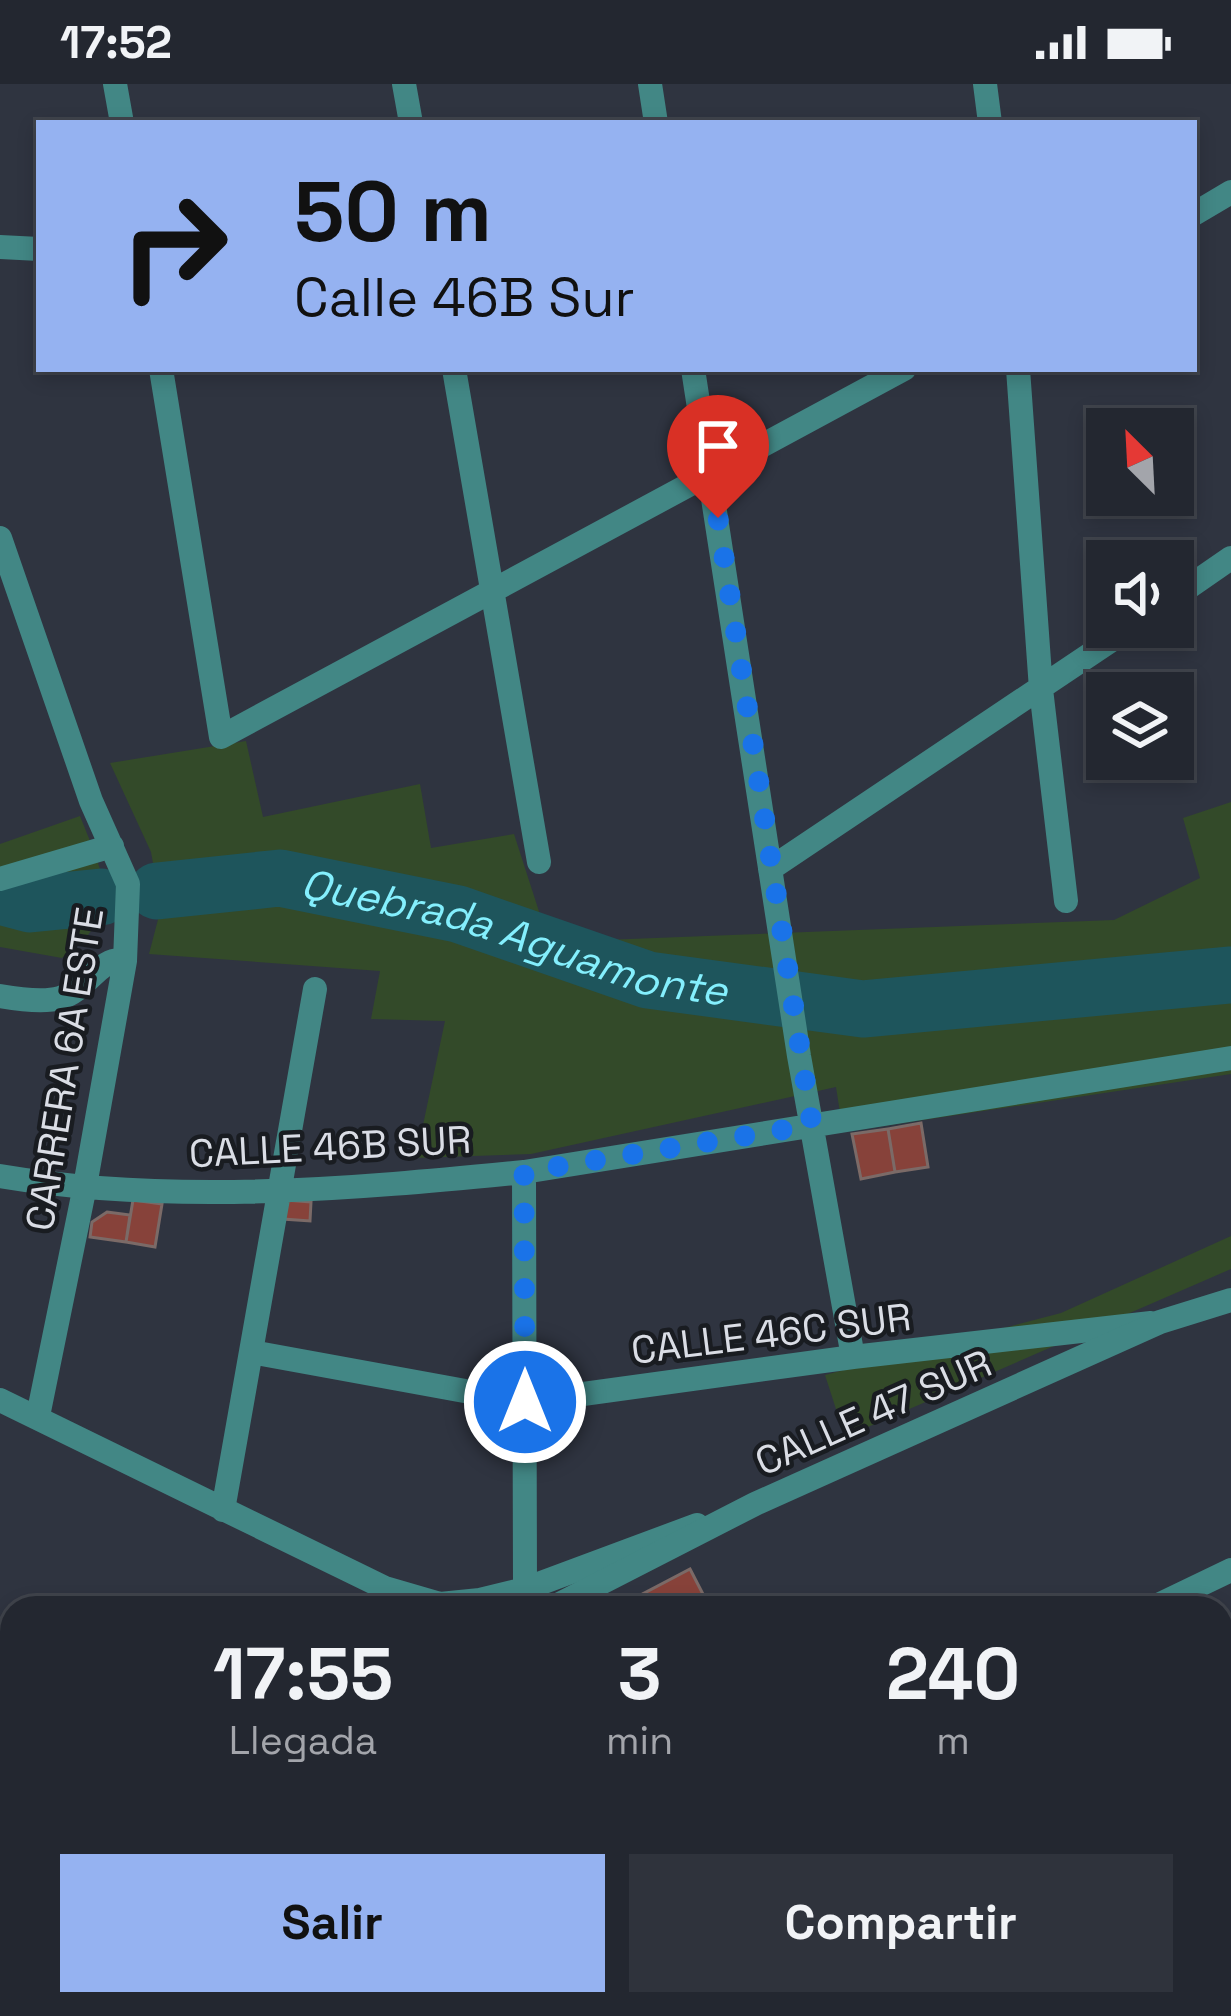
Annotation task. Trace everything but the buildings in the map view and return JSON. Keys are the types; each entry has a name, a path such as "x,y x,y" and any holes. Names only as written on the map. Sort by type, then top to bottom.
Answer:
{"street":[{"path":"116,84 122,120"},
{"path":"404,84 410,120"},
{"path":"650,84 656,120"},
{"path":"986,84 990,120"},
{"path":"1197,212 1231,193"},
{"path":"0,247 36,249"},
{"path":"161,372 221,737 899,372"},
{"path":"455,372 539,862"},
{"path":"694,372 799,1056 853,1357"},
{"path":"1018,372 1042,688 1066,901"},
{"name":"CARRERA 6A ESTE","path":"0,538 92,801 128,884 125,962 38,1416"},
{"path":"1194,584 1231,558"},
{"path":"770,869 1100,648"},
{"path":"0,879 112,846"},
{"path":"0,996 56,1000 83,988 104,962 113,958 125,962"},
{"path":"223,1510 315,989"},
{"name":"CALLE 46B SUR","path":"0,1176 85,1186 279,1191 524,1172 1231,1058"},
{"path":"524,1172 525,1588"},
{"name":"CALLE 47 SUR","path":"575,1596 755,1504 1160,1322 1231,1300"},
{"name":"CALLE 46C SUR","path":"251,1352 525,1402 853,1357 1160,1322"},
{"path":"0,1400 408,1596"},
{"path":"491,1596 525,1588 755,1504"},
{"path":"1177,1596 1231,1570"}],"green space":[{"path":"246,741 263,817 420,784 431,848 514,834 545,930 579,941 1114,920 1200,878 1183,818 1231,802 1231,1074 843,1132 836,1087 531,1154 416,1158 445,1021 371,1019 380,971 149,954 161,908 151,852 110,763"},
{"path":"80,816 102,877 102,910 95,926 62,958 0,947 0,844"},
{"path":"1231,1236 1231,1269 845,1437 825,1375 1061,1313"}],"waterway":[{"name":"Quebrada Aguamonte","path":"157,891 280,878 458,914 648,980 863,1009 1231,975"},
{"path":"0,896 30,904 101,897"}],"route":[{"path":"525,1402 524,1172 812,1125 718,518"}]}
